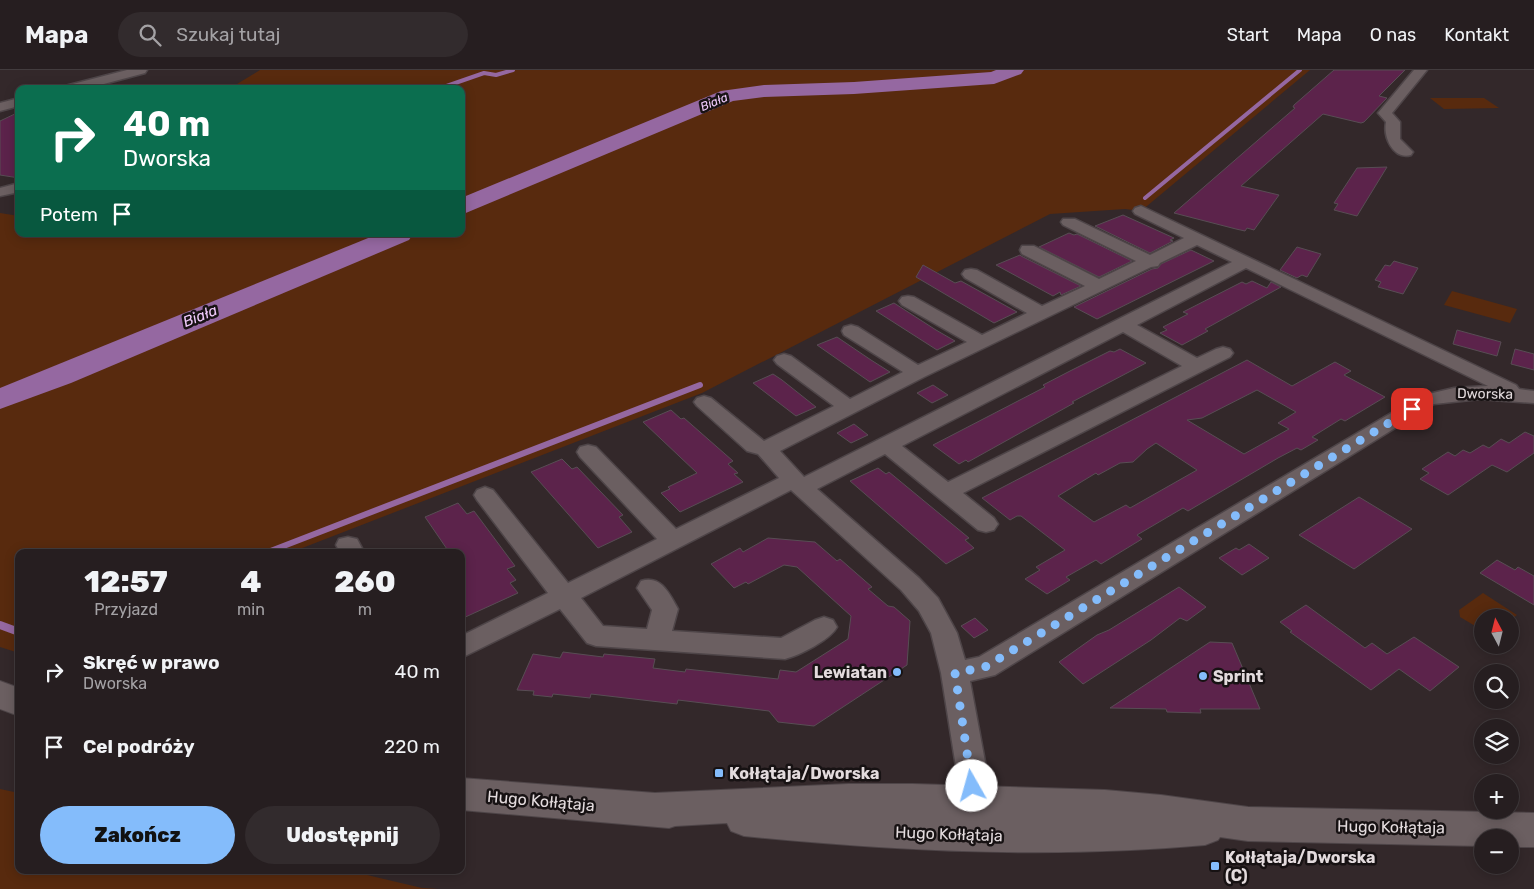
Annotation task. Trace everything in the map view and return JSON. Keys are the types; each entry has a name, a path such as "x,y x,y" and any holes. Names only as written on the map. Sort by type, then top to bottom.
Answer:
{"street":[{"path":"86,85 141,70"},
{"path":"1406,152 1392,139 1390,134 1392,122 1385,113 1421,70"},
{"path":"0,107 15,103"},
{"path":"3,192 15,188"},
{"path":"1141,211 1527,396"},
{"path":"1069,222 1152,262"},
{"path":"766,449 917,373 1152,262 1198,238"},
{"path":"1028,250 1099,286"},
{"path":"465,646 565,594 673,542 797,484 887,445 1245,261"},
{"path":"970,274 1041,313"},
{"path":"908,301 982,342"},
{"path":"1122,324 1197,366"},
{"path":"851,331 917,373"},
{"path":"947,492 1223,353"},
{"path":"784,360 848,407"},
{"name":"Dworska","path":"955,673 985,667 1427,400 1446,394 1469,392 1527,396"},
{"path":"704,402 755,446 766,449 797,484 910,584 929,605 944,632 955,673 970,767 976,820"},
{"path":"887,445 986,524"},
{"path":"588,452 673,542"},
{"path":"485,495 565,594 596,636 785,649 824,627"},
{"path":"650,588 665,608 657,640"},
{"path":"0,695 15,701"},
{"name":"Hugo Kołłątaja","path":"465,794 847,829 976,820 1112,836 1248,824 1534,830"}],"shaded area":[{"path":"260,70 1310,70 1141,211 1125,209 1050,214 702,393 300,549 15,549 15,652 0,647 0,213 15,215 15,237 465,237 465,85 237,84"},
{"path":"1430,98 1484,98 1499,108 1444,109"},
{"path":"1452,291 1517,309 1510,323 1444,305"},
{"path":"1483,593 1508,609 1474,609 1474,625 1460,617 1459,610"},
{"path":"0,789 15,792 15,874 363,874 422,888 438,889 0,889"}],"building":[{"path":"1334,70 1405,70 1379,96 1387,98 1364,122 1361,123 1323,114 1241,186 1279,195 1254,230 1247,228 1245,231 1174,213 1295,108 1293,107 1294,105"},
{"path":"15,114 15,177 0,175 0,121"},
{"path":"1387,167 1357,216 1334,210 1338,204 1334,203 1357,168"},
{"path":"1123,215 1174,238 1170,240 1173,241 1150,253 1095,226"},
{"path":"1069,233 1077,234 1132,261 1099,277 1039,247"},
{"path":"1297,247 1321,254 1307,277 1302,275 1297,278 1280,270"},
{"path":"1191,250 1214,261 1097,319 1074,307 1152,269 1158,268 1161,264"},
{"path":"1020,255 1081,286 1061,295 1060,292 1053,296 996,265"},
{"path":"1394,261 1418,268 1403,294 1378,287 1381,282 1375,280 1385,265 1390,266"},
{"path":"923,265 955,283 961,281 1017,312 994,323 916,277"},
{"path":"1252,281 1267,288 1271,282 1281,287 1205,329 1208,331 1182,345 1160,333 1167,330 1163,327 1188,314 1183,312 1242,282 1246,284"},
{"path":"894,303 955,341 937,350 876,311"},
{"path":"1457,330 1501,342 1497,356 1453,344"},
{"path":"837,337 890,372 870,382 817,345"},
{"path":"1120,349 1146,363 1072,402 1074,403 968,462 966,460 959,464 933,445 1045,387 1043,385 1070,371 1110,351 1114,352"},
{"path":"1515,349 1534,354 1534,370 1511,364"},
{"path":"1247,360 1292,386 1335,362 1351,371 1344,375 1385,397 1345,421 1341,419 1312,437 1318,440 1301,450 1297,448 1278,458 1188,511 1183,508 1137,535 1142,539 1101,564 1096,560 1066,577 1070,580 1047,594 1025,579 1040,570 1036,567 1065,550 1021,516 1010,520 982,498","holes":["1257,390 1296,412 1278,423 1289,429 1244,454 1187,420 1202,418","1156,443 1197,470 1130,508 1126,505 1094,522 1058,496 1096,473 1098,475 1120,463 1133,462"]},
{"path":"773,374 816,407 796,416 753,383"},
{"path":"933,385 948,395 932,403 917,393"},
{"path":"671,410 681,419 684,418 733,461 728,464 738,473 734,474 743,482 680,512 661,493 670,489 668,487 697,473 643,422"},
{"path":"854,424 868,435 851,443 837,433"},
{"path":"1525,432 1534,436 1534,453 1507,472 1492,465 1448,495 1420,479 1429,473 1422,469 1448,452 1455,456 1463,450 1470,453 1483,445 1489,448 1501,439 1509,443"},
{"path":"562,459 572,469 577,467 623,515 619,517 632,532 598,548 531,472"},
{"path":"878,468 886,474 889,472 969,538 965,540 974,548 946,564 850,481"},
{"path":"1359,497 1412,529 1354,569 1299,535"},
{"path":"458,503 467,514 474,511 515,566 507,569 516,580 510,583 518,593 465,617 465,549 447,549 425,517"},
{"path":"768,538 815,542 837,561 840,559 872,587 868,589 910,621 907,665 814,726 778,722 769,711 678,700 677,704 591,694 590,698 553,694 552,697 533,695 534,691 517,690 533,654 560,658 563,652 603,657 604,654 655,659 653,668 685,672 686,669 778,679 780,670 796,672 848,639 851,616 797,567 784,565 748,584 746,582 734,588 711,564 740,548 743,552"},
{"path":"1249,544 1269,558 1242,575 1219,558 1236,548 1239,550"},
{"path":"1497,560 1515,570 1518,567 1534,576 1534,605 1480,573"},
{"path":"1179,587 1206,607 1187,621 1180,618 1151,640 1083,684 1059,662 1097,635 1109,630"},
{"path":"1306,605 1365,648 1372,643 1387,654 1414,637 1459,667 1430,691 1399,669 1371,690 1290,632 1292,631 1280,622"},
{"path":"975,618 988,630 974,638 961,626"},
{"name":"Sprint","path":"1210,642 1232,643 1260,709 1200,709 1201,713 1167,712 1166,709 1110,708"}],"waterway":[{"path":"450,85 484,73 496,75 513,70"},
{"name":"Biała","path":"465,205 729,95 764,91 854,88 994,78 1014,70"},
{"path":"1145,198 1300,70"},
{"name":"Biała","path":"0,399 60,376 393,237"},
{"path":"276,549 700,385"},
{"path":"0,625 15,631"}],"place":[{"name":"Lewiatan","path":"897,672"},
{"name":"Sprint","path":"1203,676"},
{"name":"Kołłątaja/Dworska","path":"719,773"},
{"name":"Kołłątaja/Dworska (C)","path":"1215,866"}],"route":[{"path":"972,786 955,673 985,667 1412,409"}]}
